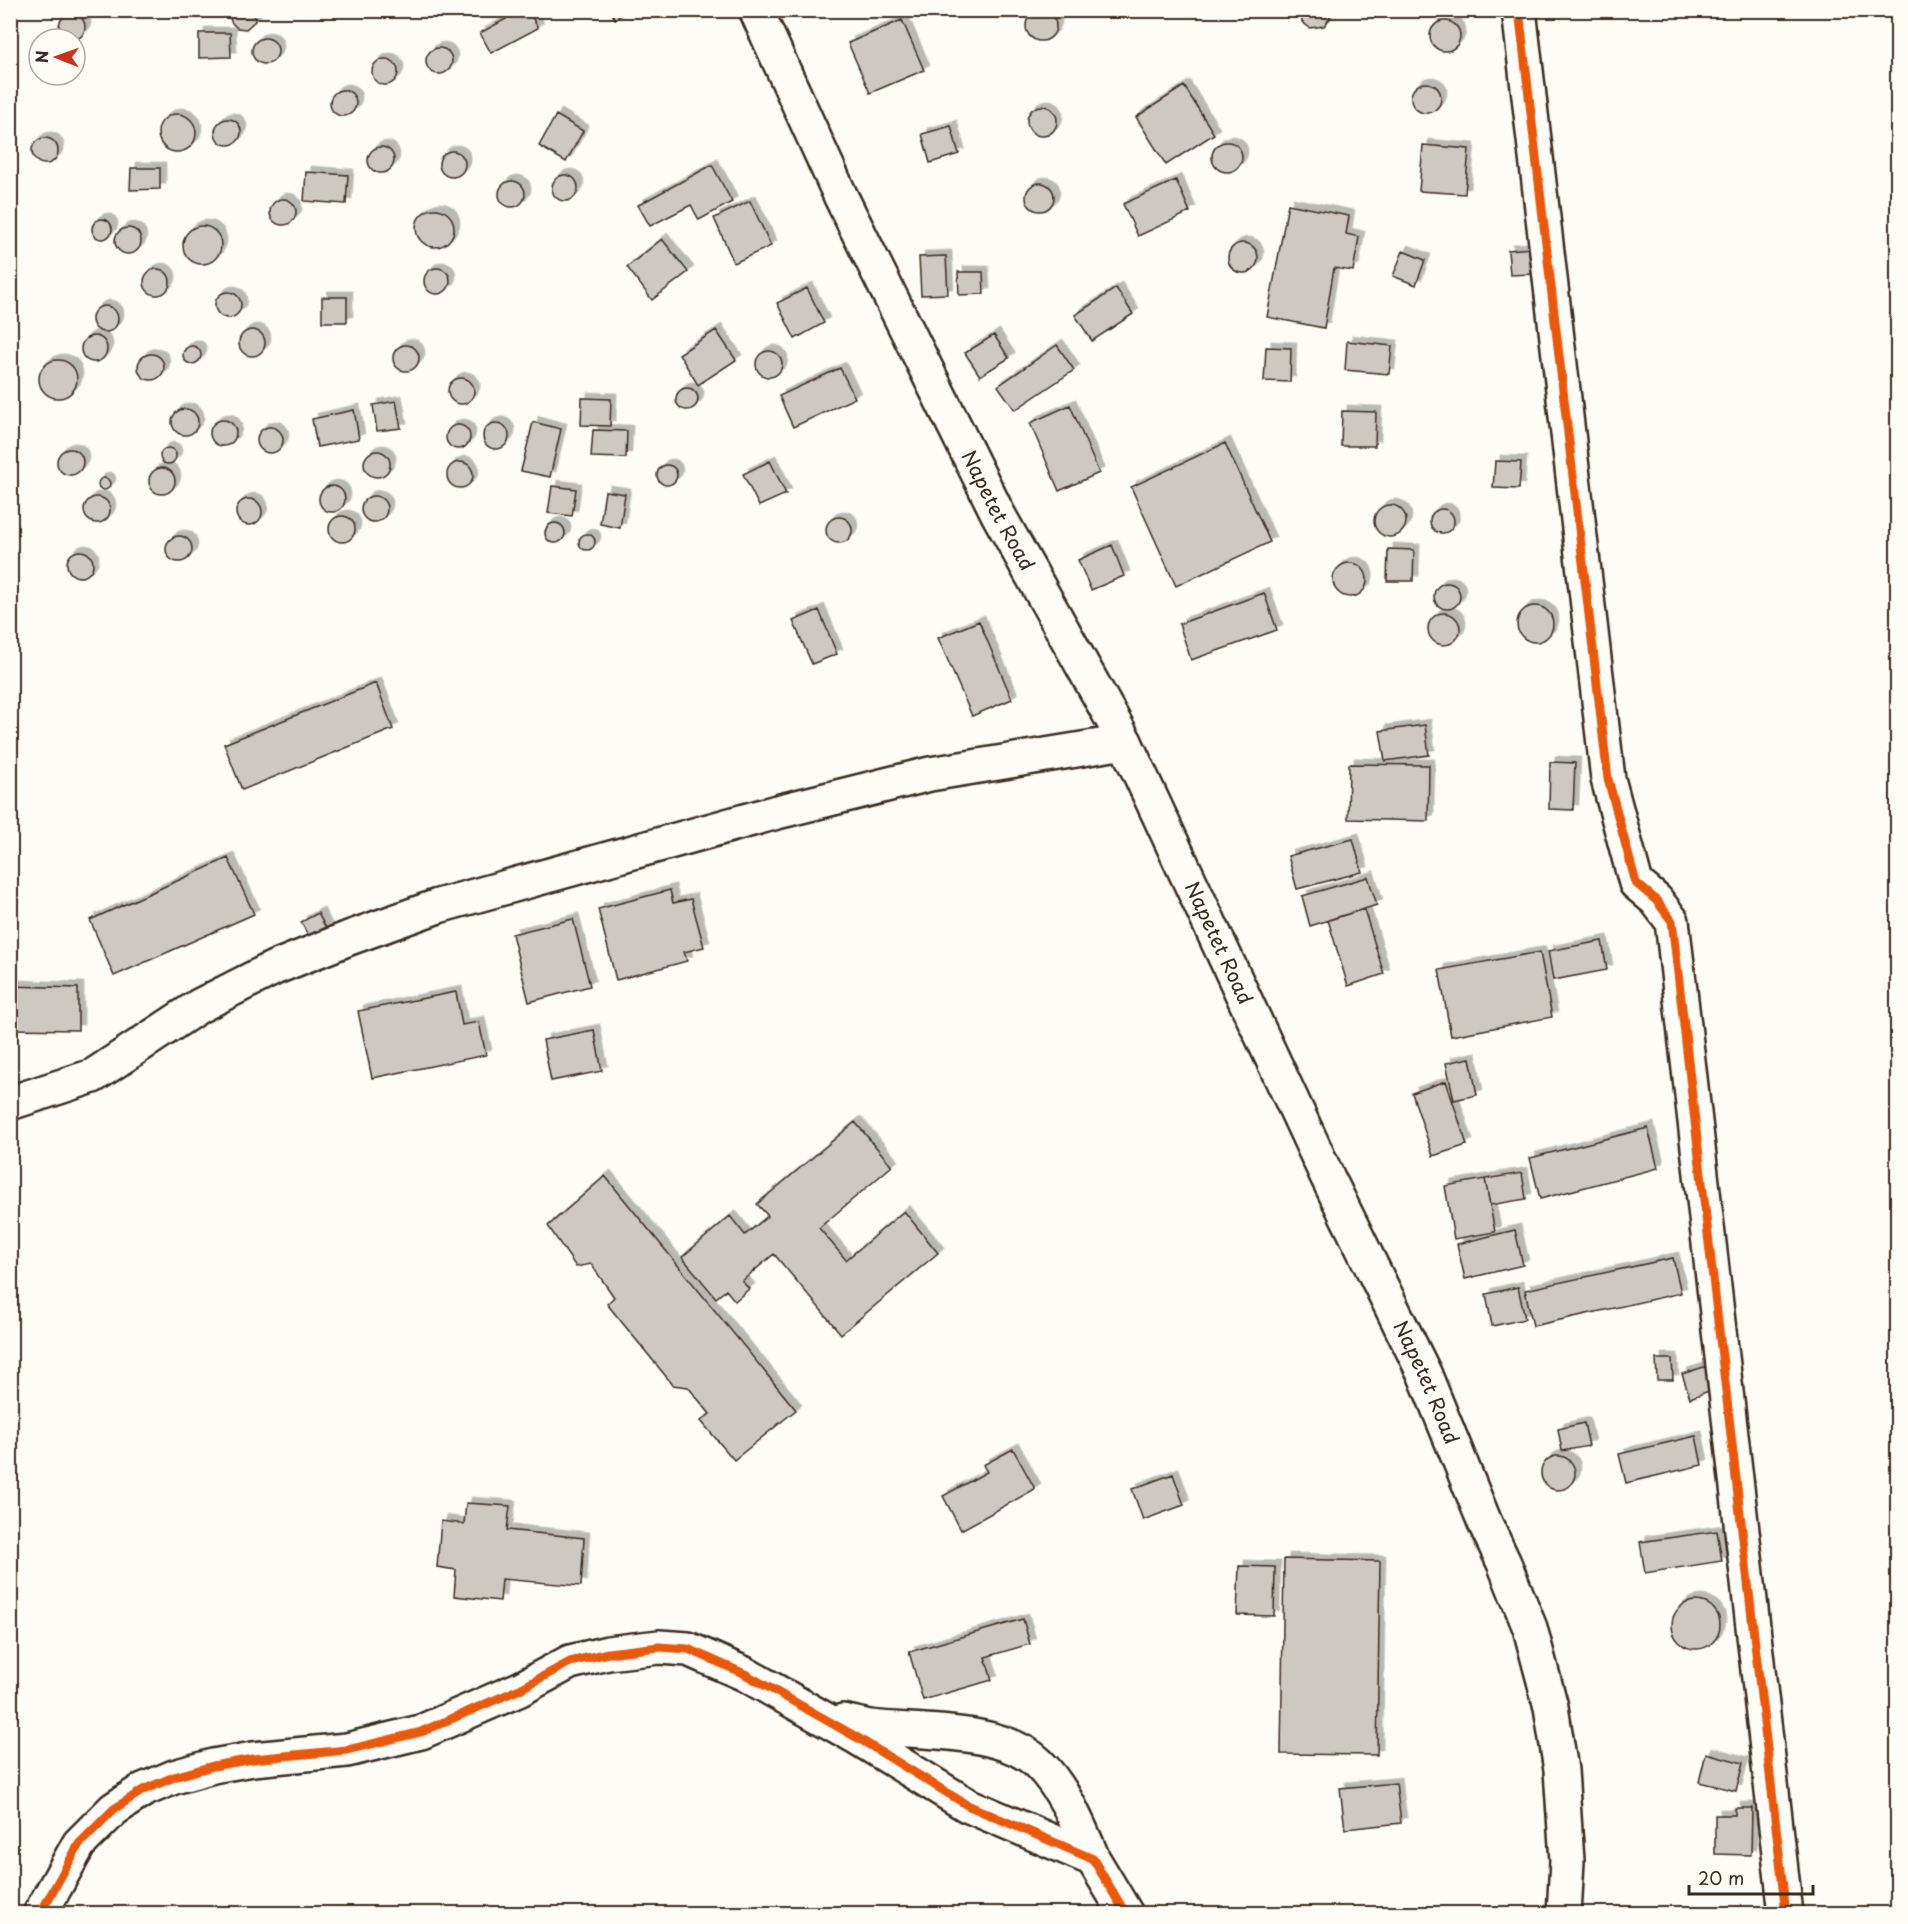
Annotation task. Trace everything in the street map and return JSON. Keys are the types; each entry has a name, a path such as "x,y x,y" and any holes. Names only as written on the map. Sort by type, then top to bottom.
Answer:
{"street":[{"name":"Napetet Road","path":"756,10 841,196 998,514 1125,742 1327,1176 1424,1373 1530,1628 1551,1707 1561,1770 1567,1861 1564,1914"},
{"path":"1519,10 1608,779 1636,883 1656,900 1672,921 1786,1914"},
{"path":"10,1103 93,1076 199,1006 274,968 438,906 777,812 930,774 1125,742"},
{"path":"40,1914 79,1845 114,1809 143,1790 174,1777 213,1766 253,1759 347,1750 421,1732 520,1689 570,1662 592,1656 645,1648 688,1649 745,1674 822,1717 968,1805 1093,1859"},
{"path":"822,1717 868,1726 982,1737 1022,1752 1038,1763 1055,1784 1076,1820 1093,1859 1126,1914"}],"building":[{"path":"232,10 254,10 255,21 246,29 237,28 231,22"},
{"path":"502,10 528,10 538,28 491,53 480,33 506,19"},
{"path":"610,10 630,10 615,19"},
{"path":"1301,10 1329,10 1330,18 1324,26 1310,28 1302,22"},
{"path":"1041,11 1047,12 1055,20 1055,32 1047,40 1041,41 1035,40 1027,32 1026,26 1027,20 1035,12"},
{"path":"72,14 77,15 84,22 85,27 59,27 63,18"},
{"path":"902,20 924,70 870,93 848,43"},
{"path":"1445,21 1451,22 1459,30 1459,42 1451,50 1445,51 1439,50 1431,42 1430,36 1431,30 1439,22"},
{"path":"199,33 230,33 231,57 199,58"},
{"path":"265,38 274,42 278,51 274,60 265,64 256,60 252,51 256,42"},
{"path":"439,48 448,52 452,61 448,70 439,74 430,70 426,61 430,52"},
{"path":"385,59 394,63 398,72 394,81 385,85 376,81 372,72 376,63"},
{"path":"1426,83 1432,84 1440,92 1440,104 1432,112 1426,113 1420,112 1412,104 1411,98 1412,92 1420,84"},
{"path":"1184,86 1214,134 1166,165 1136,117"},
{"path":"343,90 352,94 356,103 352,112 343,116 334,112 330,103 334,94"},
{"path":"1042,106 1048,107 1056,115 1056,127 1048,135 1042,136 1036,135 1028,127 1027,121 1028,115 1036,107"},
{"path":"177,114 190,120 196,133 190,146 177,152 164,146 158,133 164,120"},
{"path":"556,115 583,131 566,162 539,146"},
{"path":"228,119 237,123 241,132 237,141 228,145 219,141 215,132 219,123"},
{"path":"951,126 959,154 930,163 922,134"},
{"path":"45,138 54,142 58,151 54,160 45,164 36,160 32,151 36,142"},
{"path":"1227,142 1233,143 1241,151 1241,163 1233,171 1227,172 1221,171 1213,163 1212,157 1213,151 1221,143"},
{"path":"1423,145 1469,149 1465,194 1419,191"},
{"path":"381,147 390,151 394,160 390,169 381,173 372,169 368,160 372,151"},
{"path":"452,151 461,155 465,164 461,173 452,177 443,173 439,164 443,155"},
{"path":"712,165 732,202 699,220 691,205 650,226 638,205"},
{"path":"131,168 160,168 160,189 130,190"},
{"path":"306,172 348,175 346,204 304,201"},
{"path":"565,175 574,179 578,188 574,197 565,201 556,197 552,188 556,179"},
{"path":"1176,180 1190,212 1138,236 1123,204"},
{"path":"512,181 521,185 525,194 521,203 512,207 503,203 499,194 503,185"},
{"path":"1040,183 1050,187 1054,197 1050,207 1040,211 1030,207 1026,197 1030,187"},
{"path":"283,199 292,203 296,212 292,221 283,225 274,221 270,212 274,203"},
{"path":"750,201 771,246 734,263 714,218"},
{"path":"1288,204 1349,216 1346,234 1359,237 1353,271 1334,268 1324,328 1267,317"},
{"path":"435,209 448,215 454,228 448,241 435,247 422,241 416,228 422,215"},
{"path":"98,219 106,219 112,225 112,233 106,239 98,239 92,233 92,225"},
{"path":"202,226 215,232 221,245 215,258 202,264 189,258 183,245 189,232"},
{"path":"128,228 137,232 141,241 137,250 128,254 119,250 115,241 119,232"},
{"path":"662,239 688,272 652,300 627,267"},
{"path":"1243,243 1249,244 1257,252 1257,264 1249,272 1243,273 1237,272 1229,264 1228,258 1229,252 1237,244"},
{"path":"1532,248 1533,274 1510,275 1508,250"},
{"path":"1403,251 1425,260 1416,285 1393,276"},
{"path":"946,256 948,294 921,295 919,257"},
{"path":"437,268 446,272 450,281 446,290 437,294 428,290 424,281 428,272"},
{"path":"157,269 166,273 170,282 166,291 157,295 148,291 144,282 148,273"},
{"path":"958,272 983,272 984,294 959,295"},
{"path":"807,288 824,323 795,339 777,303"},
{"path":"1116,288 1133,314 1092,341 1075,315"},
{"path":"228,292 237,296 241,305 237,314 228,318 219,314 215,305 219,296"},
{"path":"322,297 347,297 347,322 322,322"},
{"path":"105,306 114,310 118,319 114,328 105,332 96,328 92,319 96,310"},
{"path":"252,330 261,334 265,343 261,352 252,356 243,352 239,343 243,334"},
{"path":"716,330 736,360 698,385 679,354"},
{"path":"994,335 1009,358 980,376 965,353"},
{"path":"94,336 103,340 107,349 103,358 94,362 85,358 81,349 85,340"},
{"path":"1347,341 1392,346 1389,374 1345,370"},
{"path":"406,345 415,349 419,358 415,367 406,371 397,367 393,358 397,349"},
{"path":"1057,345 1074,370 1015,410 998,386"},
{"path":"192,346 198,349 201,355 198,361 192,364 186,361 183,355 186,349"},
{"path":"1266,347 1291,348 1290,382 1264,381"},
{"path":"769,351 778,355 782,364 778,373 769,377 760,373 756,364 760,355"},
{"path":"151,354 160,358 164,367 160,376 151,380 142,376 138,367 142,358"},
{"path":"58,360 71,366 77,379 71,392 58,398 45,392 39,379 45,366"},
{"path":"840,368 855,398 793,427 779,396"},
{"path":"461,378 470,382 474,391 470,400 461,404 452,400 448,391 452,382"},
{"path":"687,388 695,391 698,399 695,407 687,410 679,407 676,399 679,391"},
{"path":"582,398 611,399 610,426 581,425"},
{"path":"396,401 401,428 377,431 373,405"},
{"path":"1070,405 1099,473 1059,491 1030,423"},
{"path":"185,409 194,413 198,422 194,431 185,435 176,431 172,422 176,413"},
{"path":"354,410 359,439 317,447 312,419"},
{"path":"1342,411 1376,412 1375,446 1341,446"},
{"path":"223,420 232,424 236,433 232,442 223,446 214,442 210,433 214,424"},
{"path":"533,422 561,429 550,477 521,471"},
{"path":"496,423 505,427 509,436 505,445 496,449 487,445 483,436 487,427"},
{"path":"458,425 466,429 470,437 466,445 458,449 450,445 446,437 450,429"},
{"path":"270,427 279,431 283,440 279,449 270,453 261,449 257,440 261,431"},
{"path":"593,430 627,431 626,458 591,457"},
{"path":"1225,443 1270,542 1176,586 1131,487"},
{"path":"168,448 176,456 168,464 160,456"},
{"path":"70,449 79,453 83,462 79,471 70,475 61,471 57,462 61,453"},
{"path":"377,451 386,455 390,464 386,473 377,477 368,473 364,464 368,455"},
{"path":"770,461 786,494 759,506 743,474"},
{"path":"1495,461 1521,462 1519,489 1493,488"},
{"path":"460,462 469,466 473,475 469,484 460,488 451,484 447,475 451,466"},
{"path":"667,465 674,468 677,475 674,482 667,485 660,482 657,475 660,468"},
{"path":"162,468 171,472 175,481 171,490 162,494 153,490 149,481 153,472"},
{"path":"106,478 110,484 106,490 102,490 98,482"},
{"path":"332,486 341,490 345,499 341,508 332,512 323,508 319,499 323,490"},
{"path":"552,486 576,489 572,516 548,513"},
{"path":"605,491 625,494 620,528 600,524"},
{"path":"374,496 383,500 387,509 383,518 374,522 365,518 361,509 365,500"},
{"path":"97,497 106,501 110,510 106,519 97,523 88,519 84,510 88,501"},
{"path":"249,499 258,503 262,512 258,521 249,525 240,521 236,512 240,503"},
{"path":"1390,505 1401,510 1406,521 1401,532 1390,537 1379,532 1374,521 1379,510"},
{"path":"1442,509 1450,513 1454,521 1450,529 1442,533 1434,529 1430,521 1434,513"},
{"path":"342,516 351,520 355,529 351,538 342,542 333,538 329,529 333,520"},
{"path":"839,517 848,521 852,530 848,539 839,543 830,539 826,530 830,521"},
{"path":"551,523 559,523 565,529 565,537 559,543 551,543 545,537 545,529"},
{"path":"587,534 595,542 587,550 579,542"},
{"path":"179,536 188,540 192,549 188,558 179,562 170,558 166,549 170,540"},
{"path":"1112,545 1124,576 1091,590 1078,560"},
{"path":"1388,549 1414,550 1413,581 1387,581"},
{"path":"80,551 89,555 93,564 89,573 80,577 71,573 67,564 71,555"},
{"path":"1350,563 1362,568 1367,580 1362,592 1350,597 1338,592 1333,580 1338,568"},
{"path":"1447,583 1456,587 1460,596 1456,605 1447,609 1438,605 1434,596 1438,587"},
{"path":"1264,593 1277,630 1191,660 1179,624"},
{"path":"1535,606 1548,611 1553,624 1548,637 1535,642 1522,637 1517,624 1522,611"},
{"path":"819,610 837,654 812,664 793,621"},
{"path":"1444,613 1456,617 1460,629 1456,641 1444,645 1432,641 1428,629 1432,617"},
{"path":"979,621 1012,699 972,716 938,638"},
{"path":"376,683 393,729 242,790 224,744"},
{"path":"1425,725 1429,755 1385,761 1380,731"},
{"path":"1550,762 1575,763 1573,810 1549,809"},
{"path":"1349,764 1429,765 1428,821 1348,819"},
{"path":"1353,839 1362,872 1297,889 1288,856"},
{"path":"228,858 254,914 114,976 90,920"},
{"path":"1368,877 1377,905 1310,926 1302,896"},
{"path":"670,890 673,903 691,899 704,947 684,952 687,961 616,980 598,909"},
{"path":"1364,909 1384,974 1348,986 1328,920"},
{"path":"318,913 328,932 311,941 301,922"},
{"path":"573,919 590,986 529,1002 512,934"},
{"path":"1602,941 1607,970 1553,980 1548,951"},
{"path":"1540,952 1552,1017 1451,1036 1439,970"},
{"path":"10,986 78,988 78,1030 10,1029"},
{"path":"456,992 462,1025 479,1022 486,1055 372,1078 358,1011"},
{"path":"594,1030 602,1071 551,1081 543,1040"},
{"path":"1470,1058 1477,1095 1454,1100 1446,1063"},
{"path":"1446,1081 1467,1145 1433,1156 1412,1093"},
{"path":"855,1122 892,1166 819,1228 846,1260 904,1211 938,1253 841,1334 774,1254 742,1281 749,1289 735,1301 726,1290 716,1298 682,1257 730,1216 745,1235 768,1216 757,1204"},
{"path":"1648,1128 1658,1168 1540,1199 1530,1158"},
{"path":"1522,1173 1526,1199 1490,1205 1485,1179"},
{"path":"605,1176 796,1410 734,1460 701,1421 710,1414 688,1387 673,1385 607,1304 614,1297 591,1264 576,1267 548,1226"},
{"path":"1485,1179 1495,1232 1454,1239 1445,1186"},
{"path":"1515,1230 1523,1265 1465,1279 1457,1244"},
{"path":"1673,1258 1681,1293 1533,1326 1525,1290"},
{"path":"1518,1287 1525,1319 1492,1326 1486,1294"},
{"path":"1656,1359 1672,1359 1673,1380 1657,1380"},
{"path":"1710,1365 1717,1388 1690,1398 1682,1374"},
{"path":"1584,1423 1589,1446 1562,1451 1558,1429"},
{"path":"1696,1436 1702,1465 1626,1483 1619,1454"},
{"path":"1013,1449 1035,1489 961,1530 943,1496 987,1472 983,1465"},
{"path":"1558,1456 1570,1461 1575,1473 1570,1485 1558,1490 1546,1485 1541,1473 1546,1461"},
{"path":"1173,1474 1184,1505 1143,1520 1132,1489"},
{"path":"466,1503 510,1506 507,1530 584,1538 581,1586 502,1579 500,1601 454,1596 456,1570 437,1567 441,1521 464,1524"},
{"path":"1717,1531 1722,1561 1645,1573 1640,1542"},
{"path":"1284,1559 1380,1561 1377,1755 1281,1754"},
{"path":"1239,1566 1275,1567 1274,1616 1237,1615"},
{"path":"1691,1601 1701,1601 1713,1608 1720,1620 1720,1630 1713,1642 1701,1649 1691,1649 1676,1638 1672,1630 1672,1620 1683,1605"},
{"path":"1023,1619 1030,1644 985,1657 992,1680 923,1700 909,1652"},
{"path":"1706,1753 1743,1763 1736,1791 1699,1782"},
{"path":"1396,1783 1401,1823 1345,1829 1340,1788"},
{"path":"1735,1808 1752,1808 1751,1855 1715,1854 1715,1815 1735,1815"}],"cycle path":[{"path":"1519,10 1608,779 1636,883 1656,900 1672,921 1786,1914"},
{"path":"40,1914 79,1844 114,1809 143,1790 174,1777 213,1766 253,1759 347,1750 421,1732 520,1689 570,1662 608,1653 659,1647 688,1649 745,1674 858,1738 967,1805 1093,1859 1126,1914"}]}
